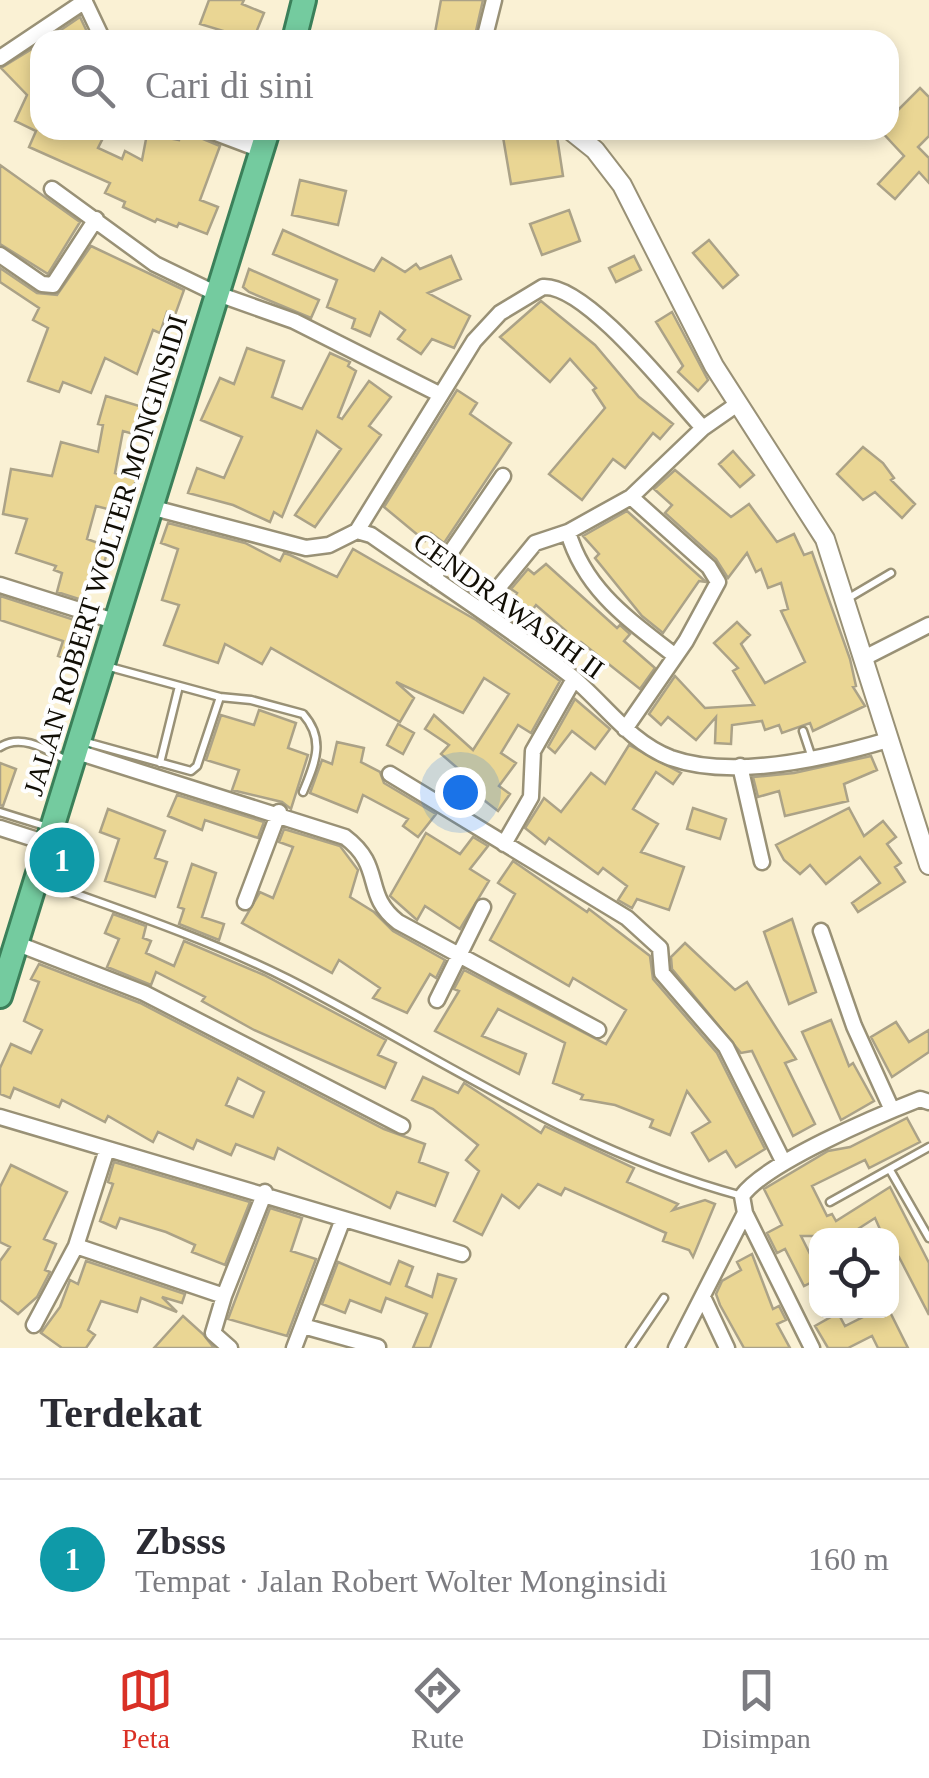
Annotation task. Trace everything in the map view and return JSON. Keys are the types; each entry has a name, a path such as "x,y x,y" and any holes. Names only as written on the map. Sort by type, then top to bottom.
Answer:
{"highway":[{"path":"296,30 304,0"},
{"name":"JALAN ROBERT WOLTER MONGINSIDI","path":"0,996 39,880 114,621 264,140"}],"street":[{"path":"41,30 85,0 98,30"},
{"path":"486,30 494,0"},
{"path":"0,58 30,38"},
{"path":"583,140 596,150 622,185 736,406 766,443 825,538 866,657 888,740 929,865"},
{"path":"52,188 154,264 215,293 294,320 440,394"},
{"path":"0,255 42,284 53,285 96,219"},
{"path":"150,507 306,548 328,545 358,531 474,341 500,313 543,287 556,286 617,334 703,428"},
{"path":"481,609 536,543 568,532 630,497 703,428 736,406"},
{"path":"433,578 503,476"},
{"path":"625,728 712,597 718,578 630,497"},
{"name":"CENDRAWASIH II","path":"358,531 371,535 481,609 574,679 625,728 668,757 740,766 812,759 888,740"},
{"path":"568,532 574,553 600,595 674,655"},
{"path":"0,584 114,621"},
{"path":"866,657 929,625"},
{"path":"504,844 531,797 533,752 574,679"},
{"path":"77,752 333,831 355,844 374,870 376,898 386,912 598,1030"},
{"path":"740,766 762,862"},
{"path":"390,774 627,918 660,948 662,973 726,1046 784,1161"},
{"path":"245,902 279,812"},
{"path":"0,828 52,836"},
{"path":"437,1000 483,907"},
{"path":"821,931 854,1026 892,1110"},
{"path":"18,944 144,993 402,1126"},
{"path":"812,1348 745,1213 742,1196 784,1161 920,1098 929,1102"},
{"path":"0,1117 265,1192 462,1254"},
{"path":"34,1325 76,1246 107,1149"},
{"path":"230,1348 212,1333 265,1192"},
{"path":"676,1348 745,1213"},
{"path":"294,1348 343,1219"},
{"path":"76,1246 224,1296"},
{"path":"703,1297 727,1348"},
{"path":"303,1326 378,1347"}],"lane":[{"path":"846,600 891,574"},
{"path":"102,666 303,714 318,739 316,758 303,792"},
{"path":"160,763 180,686"},
{"path":"0,747 10,741 30,743 195,769 220,697"},
{"path":"804,731 812,759"},
{"path":"0,812 52,836"},
{"path":"39,880 227,949 555,1126 704,1186 742,1196"},
{"path":"830,1202 929,1147"},
{"path":"890,1170 929,1238"},
{"path":"630,1348 664,1298"}],"building":[{"path":"209,0 244,0 242,4 264,13 257,30 220,30 200,24"},
{"path":"441,0 483,0 476,30 435,30"},
{"path":"80,17 86,30 61,30"},
{"path":"30,50 30,128 15,121 27,95 1,68"},
{"path":"920,88 929,97 929,136 918,147 929,158 929,183 919,172 895,199 878,184 904,156 889,140 899,140 899,109"},
{"path":"32,140 102,140 98,148 122,159 125,151 142,160 146,140 205,140 220,146 200,200 218,207 207,234 179,223 177,227 157,219 155,222 123,207 125,202 105,193 110,183 29,147"},
{"path":"504,140 558,140 563,176 511,184"},
{"path":"0,165 80,222 48,274 0,244"},
{"path":"300,180 346,191 338,225 292,215"},
{"path":"569,210 580,241 542,255 530,224"},
{"path":"283,230 374,271 382,258 405,272 416,264 420,269 451,256 461,279 428,293 470,316 454,348 432,339 421,354 398,339 405,330 380,312 370,336 352,328 355,319 327,307 337,280 273,254"},
{"path":"709,240 738,275 723,288 693,253"},
{"path":"91,246 184,290 175,315 167,312 160,333 153,330 137,374 105,358 91,393 63,382 59,392 28,381 48,328 33,320 39,308 0,282 0,268 37,293 57,295"},
{"path":"634,256 641,270 616,282 609,268"},
{"path":"249,269 319,300 311,318 249,292 243,287"},
{"path":"541,301 595,345 639,397 673,424 660,439 653,433 625,468 613,459 582,500 549,474 605,408 593,390 596,388 570,359 550,382 500,337"},
{"path":"672,312 708,380 698,391 678,372 683,366 656,322"},
{"path":"247,348 284,361 272,397 302,409 330,353 350,362 348,366 356,371 338,417 342,419 369,381 391,397 369,426 381,435 315,527 295,515 341,449 317,431 282,517 274,512 270,522 233,505 188,493 197,468 224,478 242,437 201,420 220,378 234,384"},
{"path":"457,390 477,403 470,414 511,443 444,543 431,533 425,541 384,507"},
{"path":"106,396 156,411 148,438 123,431 115,473 136,479 127,514 96,506 87,539 109,547 97,585 88,582 82,600 57,592 62,573 54,570 56,566 16,553 27,519 3,514 11,469 52,476 61,442 98,452 103,425 98,424"},
{"path":"863,447 883,463 894,478 891,480 915,504 902,518 875,492 863,500 837,474"},
{"path":"733,451 754,475 740,487 719,464"},
{"path":"675,470 731,517 749,504 777,542 794,534 804,555 812,552 850,659 856,686 853,687 865,706 813,731 810,723 782,733 779,725 765,730 762,721 732,725 731,744 715,743 716,717 696,740 668,717 661,725 649,714 675,676 705,708 754,705 733,671 738,668 714,643 737,622 750,635 741,644 765,683 805,662 781,611 788,609 781,583 768,588 761,569 756,572 747,553 728,578 716,559 665,513 672,505 654,489"},
{"path":"627,511 706,582 699,581 663,633 642,616 595,558 599,554 583,536"},
{"path":"168,523 245,543 280,561 284,553 337,577 353,549 476,620 560,681 531,733 518,725 501,753 516,763 499,786 510,794 498,811 463,784 468,777 441,754 449,745 425,729 434,715 473,750 509,694 484,678 463,713 396,682 414,698 400,722 271,648 262,664 225,644 218,663 164,645 179,605 162,600 178,549 161,543"},
{"path":"546,564 617,628 620,625 630,634 624,641 655,668 640,689 581,642 574,652 559,640 566,631 536,605 528,616 510,603 517,593 511,589 528,569 534,574"},
{"path":"0,596 90,625 79,663 58,656 63,641 0,620"},
{"path":"575,699 610,729 595,749 572,731 555,753 548,747"},
{"path":"259,710 296,723 288,748 308,755 291,809 282,802 232,790 239,770 206,760 221,715 254,725"},
{"path":"398,724 414,733 403,754 387,745"},
{"path":"337,742 364,748 361,762 380,772 384,783 436,814 418,837 403,826 408,819 363,795 357,812 310,793 322,760 332,764"},
{"path":"629,745 681,773 673,784 656,772 633,809 658,824 641,852 684,867 669,910 637,899 632,908 618,900 627,886 603,868 598,874 549,838 545,844 525,828 544,798 561,812 591,773 605,784"},
{"path":"871,756 877,770 844,784 848,801 785,816 779,791 758,797 753,777 794,773"},
{"path":"0,763 16,769 3,806 0,805"},
{"path":"177,795 264,822 258,838 205,820 202,830 168,816"},
{"path":"693,808 726,819 720,839 687,829"},
{"path":"849,808 864,836 883,821 896,837 887,844 901,863 895,867 905,882 858,912 852,903 880,883 860,857 826,884 810,865 800,874 784,860 776,845"},
{"path":"108,809 165,831 155,858 167,862 155,897 105,881 119,839 100,832"},
{"path":"284,829 340,846 358,870 350,897 374,912 393,931 445,960 436,978 430,974 407,1013 373,998 380,988 339,960 332,973 242,923 260,892 273,898 293,847 279,842"},
{"path":"426,833 460,854 473,837 488,846 470,869 489,881 460,929 425,906 417,920 390,896"},
{"path":"513,861 587,912 589,909 650,956 653,979 717,1053 765,1149 736,1167 726,1151 709,1161 692,1133 710,1122 687,1091 670,1135 650,1127 653,1120 615,1105 581,1099 583,1095 553,1083 565,1043 498,1009 482,1036 526,1054 519,1074 435,1031 459,991 454,989 464,970 606,1044 626,1010 573,978 569,986 490,940 515,894 498,883"},
{"path":"192,864 216,873 202,917 224,924 219,940 179,924 184,909 178,907"},
{"path":"113,914 146,926 143,938 151,941 146,953 174,966 184,941 264,975 386,1040 378,1055 396,1063 385,1088 254,1030 202,1001 205,997 156,972 151,985 107,967 119,939 105,933"},
{"path":"792,919 816,992 789,1004 764,932"},
{"path":"685,943 735,990 747,982 796,1059 785,1063 815,1124 793,1136 752,1051 741,1053 672,969 671,957"},
{"path":"39,964 140,1003 384,1129 425,1144 419,1162 448,1173 435,1206 397,1192 390,1208 278,1148 274,1159 236,1144 231,1155 197,1140 193,1149 158,1132 153,1142 108,1116 105,1122 62,1100 59,1107 14,1088 10,1098 0,1094 0,1068 11,1044 31,1053 42,1030 24,1021 39,982 31,979","holes":["238,1078 264,1092 253,1117 226,1105"]},
{"path":"831,1020 849,1066 853,1063 874,1101 841,1120 802,1032"},
{"path":"896,1022 909,1042 929,1030 929,1052 892,1077 871,1037"},
{"path":"423,1077 458,1093 464,1083 541,1133 545,1126 634,1168 627,1182 678,1204 673,1210 705,1200 715,1204 693,1257 689,1250 663,1241 666,1233 565,1188 561,1195 538,1184 519,1208 502,1195 482,1235 454,1221 479,1171 466,1160 478,1145 433,1109 412,1100"},
{"path":"907,1118 920,1142 869,1168 865,1160 812,1186 827,1216 832,1214 836,1221 890,1187 929,1263 929,1315 899,1257 899,1228 879,1228 875,1218 859,1228 809,1228 809,1236 801,1236 809,1252 809,1284 804,1286 785,1249 777,1253 767,1233 782,1225 764,1189 828,1151 850,1147"},
{"path":"114,1162 250,1202 225,1265 192,1252 195,1245 166,1232 120,1218 116,1228 100,1221 113,1184 108,1182"},
{"path":"11,1165 67,1192 44,1239 56,1244 45,1270 50,1272 37,1297 18,1314 0,1300 0,1261 10,1247 0,1242 0,1187"},
{"path":"270,1208 302,1218 291,1251 316,1259 287,1336 228,1319"},
{"path":"752,1254 773,1309 779,1306 786,1320 777,1324 790,1348 744,1348 720,1305 716,1294 722,1281 741,1270 737,1262"},
{"path":"86,1261 185,1294 182,1303 162,1297 177,1312 141,1298 137,1312 101,1301 88,1330 95,1335 86,1348 62,1348 41,1333 60,1307 70,1280 78,1284"},
{"path":"399,1261 413,1267 406,1286 432,1297 438,1274 456,1279 430,1348 413,1348 427,1314 386,1298 381,1312 350,1300 345,1313 322,1304 338,1262 390,1284"},
{"path":"183,1316 203,1334 214,1348 154,1348"},
{"path":"829,1318 841,1318 845,1326 861,1318 893,1318 908,1348 878,1348 872,1336 848,1348 828,1348 815,1326"}],"place":[{"name":"Zbsss","path":"62,860"}]}
